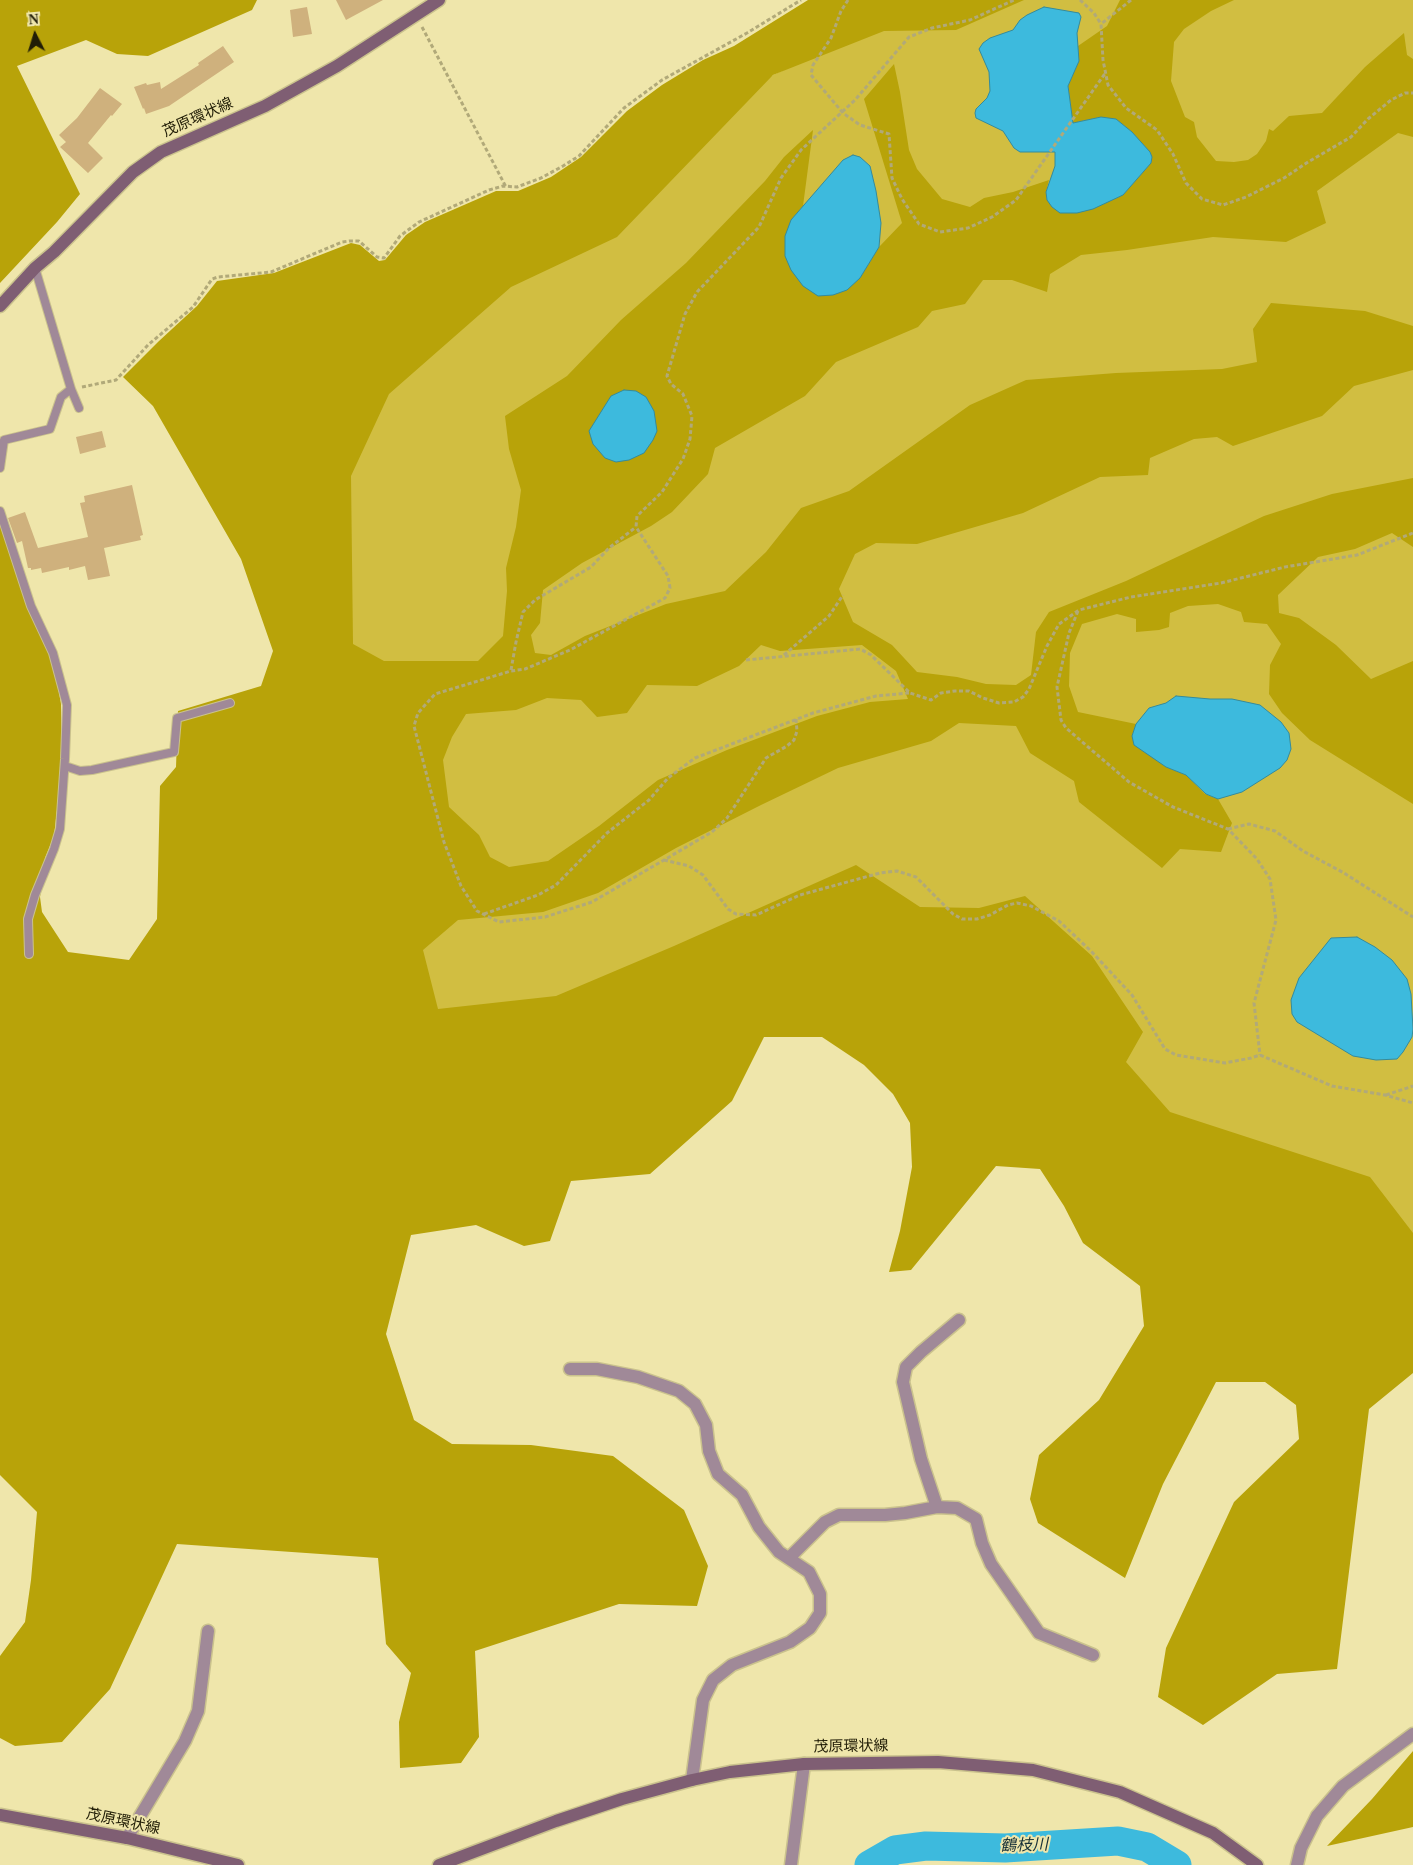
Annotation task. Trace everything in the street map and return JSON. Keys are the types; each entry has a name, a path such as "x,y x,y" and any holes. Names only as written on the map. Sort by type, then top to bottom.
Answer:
{"main road":[{"name":"茂原環状線","path":"0,306 35,268 54,252 133,172 161,152 265,106 337,66 439,0"},
{"name":"茂原環状線","path":"439,1865 556,1821 622,1799 730,1772 804,1764 938,1762 1033,1770 1120,1792 1213,1833 1257,1865"},
{"name":"茂原環状線","path":"0,1814 127,1838 238,1865"}],"street":[{"path":"937,1507 921,1458 903,1382 906,1367 959,1320"},
{"path":"570,1369 597,1369 638,1377 679,1391 694,1404 706,1425 709,1451 718,1474 742,1495 759,1527 779,1552 808,1572 820,1594 820,1613 810,1628 790,1642 732,1665 714,1680 703,1700 692,1780"},
{"path":"789,1558 825,1522 840,1515 905,1513 937,1507 957,1508 976,1519 982,1543 991,1564 1039,1633 1093,1655"},
{"path":"127,1838 185,1741 198,1711 208,1631"},
{"path":"1297,1865 1301,1848 1317,1816 1343,1786 1413,1734"},
{"path":"791,1861 804,1764"}],"lane":[{"path":"35,268 70,389 79,408"},
{"path":"0,468 4,440 50,429 61,397 70,389"},
{"path":"0,511 32,606 53,653 67,705 60,829 28,919 30,954"},
{"path":"65,766 80,771 92,770 174,752 177,718 230,703"}],"path":[{"path":"70,389 116,380 148,345 192,307 212,279 271,272 342,242 349,241 359,241 377,257 384,258 400,236 419,222 489,190 517,187 541,178 579,156 624,108 662,80 748,33 801,0"},
{"path":"848,0 841,11 831,38 813,65 811,74 843,113 860,125 889,134 892,178 902,198 919,224 940,232 968,228 992,217 1016,200 1106,72"},
{"path":"796,719 797,731 794,740 766,758 727,818 712,832 592,902 545,917 499,922 476,911 461,886 444,842 414,726 418,713 435,694 511,671 525,669 570,650 665,598 670,588 668,576 636,527 637,516 662,492 683,459 690,439 692,416 683,394 671,384 667,376 685,314 697,292 759,227 781,178 801,150 843,113 909,37 932,28 970,20 1014,0"},
{"path":"1080,0 1094,13 1100,24 1103,60 1108,85 1126,108 1157,130 1173,154 1186,183 1202,199 1223,205 1246,197 1284,178 1351,137 1368,119 1391,100 1405,93 1413,93"},
{"path":"1100,24 1131,0"},
{"path":"416,15 506,187"},
{"path":"511,671 523,612 535,600 591,566 609,548 636,527"},
{"path":"483,914 538,895 556,885 607,833 649,800 668,778 695,758 813,713 876,696 910,693 931,700 941,693 970,691 999,703 1014,702 1023,697 1029,689 1047,646 1059,624 1079,610 1131,597 1221,583 1285,567 1357,555 1413,533"},
{"path":"784,656 829,616 843,595"},
{"path":"1079,610 1069,633 1058,687 1061,720 1066,728 1129,782 1173,807 1228,829 1257,859 1270,879 1276,920 1254,1003 1260,1055"},
{"path":"746,660 860,649 871,655 910,693"},
{"path":"1228,829 1249,824 1274,832 1303,851 1353,878 1413,917"},
{"path":"663,860 689,866 703,875 728,908 736,914 742,915 756,915 800,895 880,873 898,871 916,877 953,914 962,919 977,920 1008,905 1017,903 1031,906 1059,921 1091,951 1132,996 1165,1049 1176,1055 1225,1063 1260,1055 1332,1086 1385,1095 1413,1103"},
{"path":"1385,1095 1413,1086"}],"shaded area":[{"path":"0,0 257,0 252,10 148,56 117,54 86,40 17,66 80,194 57,222 0,283"},
{"path":"808,0 1024,0 956,30 884,31 773,75 617,237 511,287 389,394 351,476 353,644 384,661 478,661 503,636 507,591 506,568 516,527 521,490 509,449 505,416 567,376 621,320 686,263 765,181 784,157 813,130 803,206 791,220 860,278 879,247 902,223 864,99 894,64 909,150 917,169 942,199 970,207 984,198 1013,192 1049,180 1046,192 1047,200 1123,195 1151,163 1150,152 1132,132 1116,119 1101,117 1073,123 1068,86 1079,61 1078,46 1107,26 1120,0 1234,0 1211,11 1184,29 1174,42 1171,81 1185,117 1194,122 1197,137 1216,161 1234,162 1248,160 1257,154 1266,141 1269,129 1273,131 1289,116 1322,113 1365,67 1404,33 1407,55 1413,59 1413,137 1398,133 1317,191 1326,223 1286,242 1213,237 1081,255 1050,274 1047,292 1012,280 983,280 965,304 932,311 918,327 836,362 805,396 715,448 708,474 672,512 651,526 582,563 543,590 540,623 531,635 535,653 551,655 585,636 666,604 725,591 766,552 801,508 849,491 970,405 1026,380 1116,373 1222,369 1257,362 1253,329 1271,303 1365,311 1413,326 1413,370 1354,386 1322,416 1233,446 1217,437 1194,439 1150,458 1148,475 1100,477 1023,513 917,544 876,543 855,554 839,589 853,622 892,645 917,672 957,677 986,684 1016,685 1031,675 1036,632 1049,612 1126,581 1264,516 1332,494 1413,478 1413,547 1392,533 1355,549 1318,557 1278,595 1279,613 1299,618 1336,645 1371,679 1413,661 1413,804 1310,740 1282,713 1269,694 1270,665 1281,644 1267,624 1244,622 1241,612 1218,604 1188,606 1170,613 1169,627 1136,632 1136,619 1117,614 1082,624 1070,653 1069,686 1078,712 1136,724 1132,736 1166,767 1186,775 1205,794 1218,799 1232,823 1221,852 1180,849 1162,868 1079,802 1074,781 1030,753 1016,726 959,723 931,741 838,768 676,848 598,893 543,912 458,920 423,950 438,1009 556,996 856,865 920,907 979,908 1025,896 1092,956 1143,1032 1126,1062 1170,1112 1370,1177 1413,1233 1413,1373 1369,1409 1337,1669 1277,1674 1203,1725 1158,1697 1166,1648 1234,1502 1299,1439 1296,1405 1265,1382 1216,1382 1163,1484 1125,1578 1038,1523 1030,1499 1039,1455 1099,1400 1144,1326 1140,1286 1083,1243 1064,1206 1040,1169 996,1166 911,1270 889,1272 900,1231 912,1167 910,1123 893,1094 864,1065 822,1037 764,1037 732,1101 650,1174 571,1181 550,1241 524,1246 476,1225 411,1235 386,1334 414,1420 452,1444 531,1445 613,1456 684,1510 708,1566 697,1606 619,1604 475,1651 479,1737 461,1763 400,1768 399,1722 411,1673 386,1644 378,1558 177,1544 110,1689 62,1742 15,1746 0,1738 0,1656 25,1622 37,1512 0,1475 0,521 55,669 61,704 62,766 54,836 45,858 40,897 42,912 68,952 129,960 157,919 160,786 176,767 178,711 261,686 273,651 241,559 153,406 123,377 197,306 217,281 274,273 351,243 360,245 379,261 385,260 406,235 425,222 496,191 518,191 551,177 581,157 627,111 662,85 703,60 734,46","holes":["761,645 780,651 862,645 896,671 908,699 870,702 817,716 727,750 658,780 599,826 548,861 509,867 490,857 479,835 449,807 443,760 452,737 466,714 516,710 547,698 581,700 597,717 627,713 647,685 697,686 739,666"]},
{"path":"938,0 1413,0 1413,1372 822,1010 370,1027 298,607 361,362 773,75"},
{"path":"1413,1751 1413,1827 1327,1846 1372,1799"}],"water":[{"path":"1044,7 1079,13 1081,17 1077,33 1079,61 1068,86 1073,123 1101,117 1116,119 1132,132 1150,152 1152,157 1151,163 1123,195 1093,209 1077,213 1060,213 1047,200 1046,192 1055,166 1055,152 1020,152 1014,148 1003,131 976,118 975,113 990,91 989,72 979,49 990,38 1013,30 1020,20"},
{"path":"853,155 860,157 870,166 881,223 879,247 860,278 847,290 833,295 818,296 803,286 791,270 785,256 785,236 791,220 843,160"},
{"path":"624,390 636,391 646,397 654,411 657,431 644,453 629,460 616,462 605,458 593,444 589,431 611,396"},
{"path":"1176,696 1232,699 1260,705 1281,722 1289,733 1291,749 1287,760 1280,768 1242,792 1218,799 1206,794 1186,775 1166,767 1134,745 1132,736 1136,724 1149,708 1166,703"},
{"path":"1357,937 1375,947 1392,960 1407,979 1411,994 1412,1037 1397,1059 1376,1060 1353,1056 1297,1022 1292,1014 1291,1000 1299,978 1331,938"}],"building":[{"path":"336,0 383,0 346,20"},
{"path":"307,7 312,34 293,37 290,10"},
{"path":"223,46 234,62 169,106 146,114 134,87 146,83 147,85 160,82 161,89 199,65 198,63"},
{"path":"100,88 122,104 88,143 103,158 88,173 60,147 66,142 59,135 77,118"},
{"path":"102,431 106,447 80,454 76,437"},
{"path":"132,485 143,535 140,536 141,540 104,548 110,576 88,580 85,566 69,570 69,567 42,573 41,568 31,570 31,568 28,568 22,541 17,543 8,518 25,512 38,548 88,537 80,503 85,502 84,496"}],"waterway":[{"name":"鶴枝川","path":"869,1865 895,1850 926,1846 1005,1848 1118,1841 1147,1847 1177,1865"}]}
